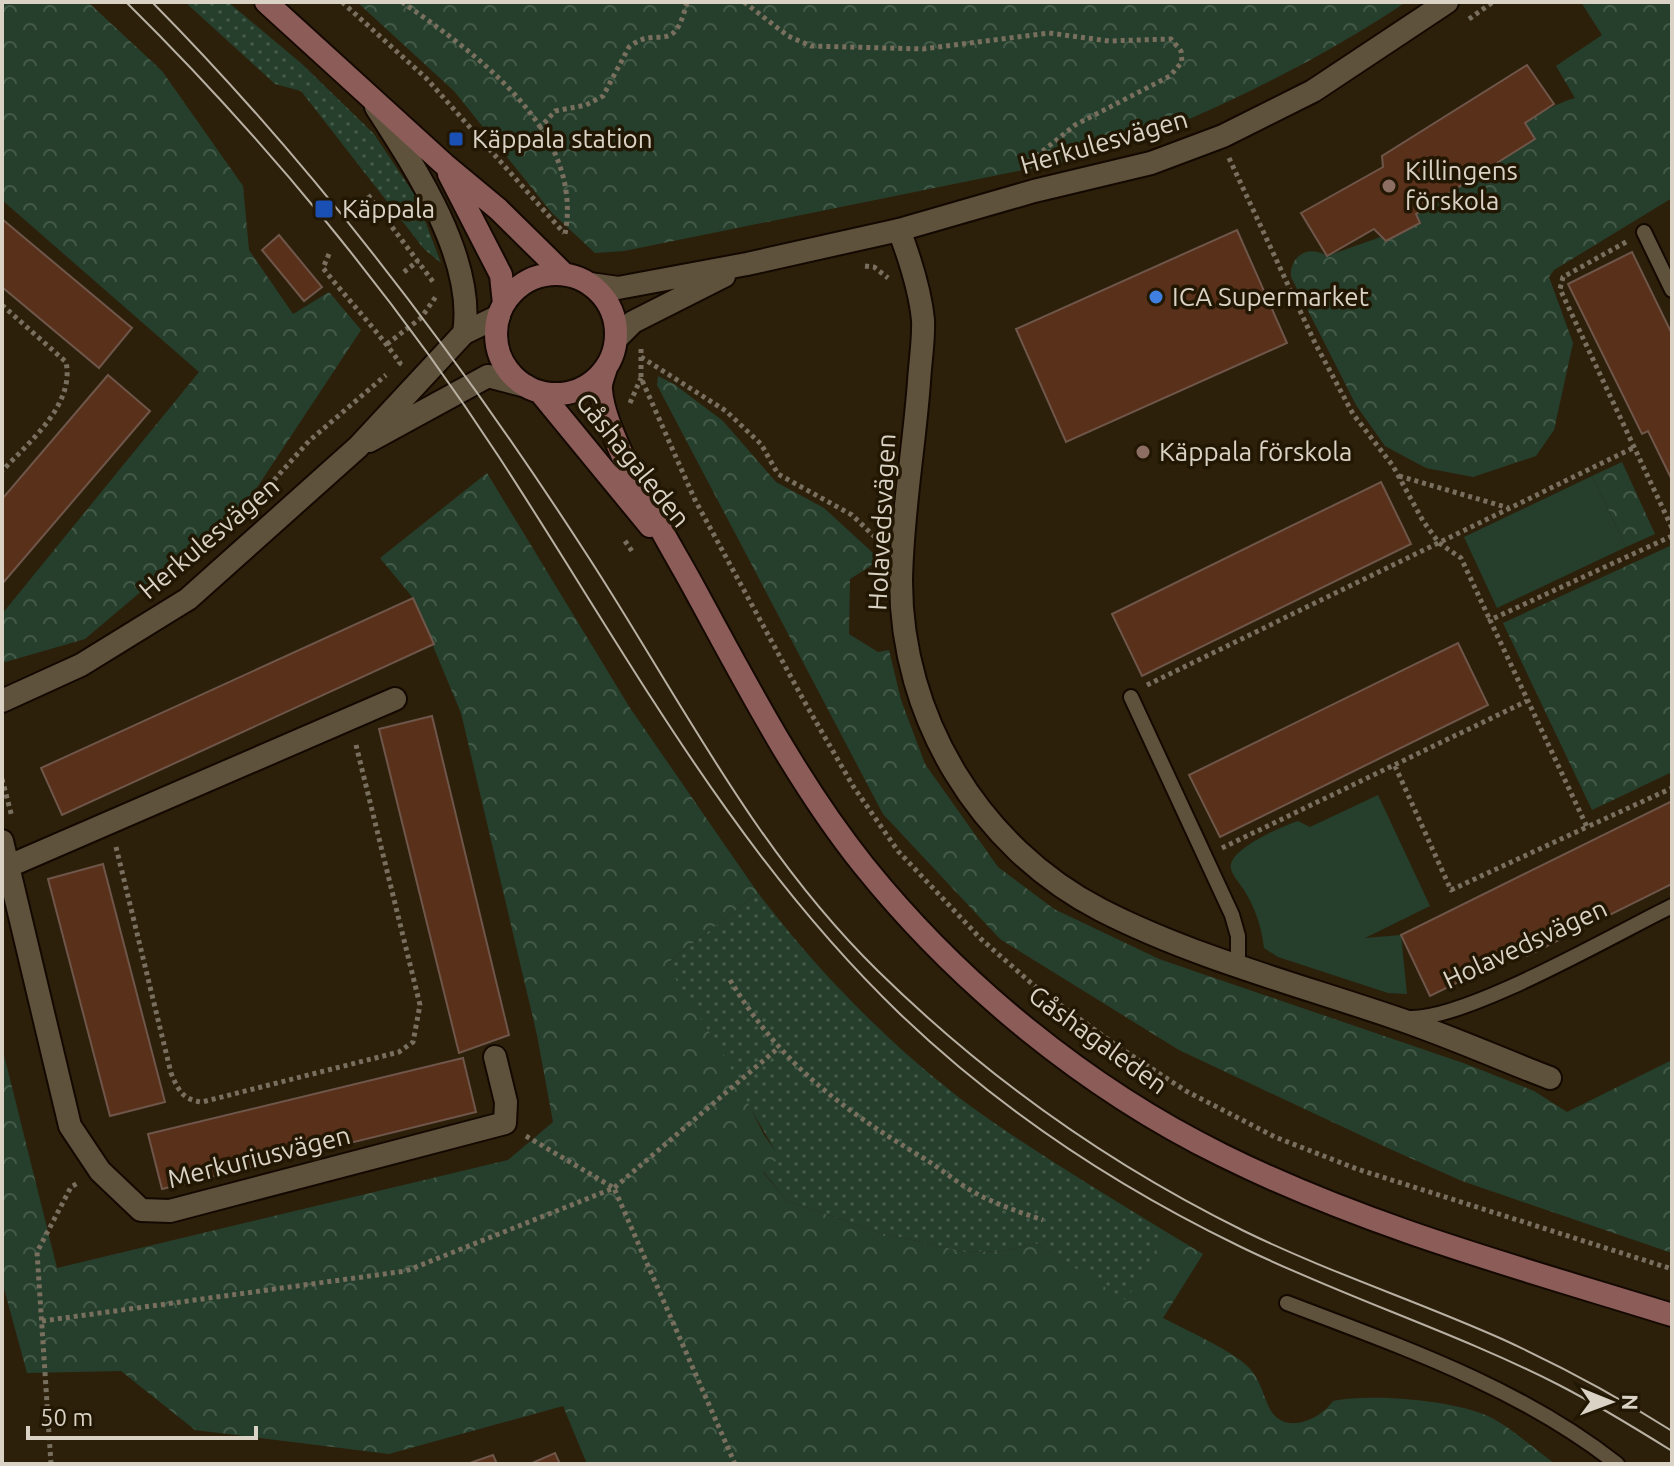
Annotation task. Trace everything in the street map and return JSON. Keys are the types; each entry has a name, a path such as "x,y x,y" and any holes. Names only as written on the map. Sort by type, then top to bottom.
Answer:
{"main road":[{"name":"Gåshagaleden","path":"266,2 445,165 498,209 564,274 590,284"},
{"name":"Gåshagaleden","path":"445,165 501,275 502,310 497,340 500,356 508,369 533,389 681,565"},
{"path":"502,310 514,291 534,278 564,274"},
{"path":"590,284 612,311 616,339"},
{"name":"Gåshagaleden","path":"616,339 600,387 608,424 681,565 803,781 864,865 923,932 984,990 1064,1057 1170,1126 1288,1185 1395,1228 1672,1315"},
{"name":"Gåshagaleden","path":"533,389 575,391 593,382 606,368"}],"street":[{"name":"Herkulesvägen","path":"590,284 618,288 747,264 899,230 1034,191 1151,163 1223,136 1313,91 1447,2"},
{"path":"349,76 390,129 441,224 465,291 464,333"},
{"name":"Holavedsvägen","path":"899,230 916,280 923,325 903,543 902,608 909,660 935,741 988,818 1019,852 1063,887 1127,922 1238,967 1397,1018 1550,1078"},
{"name":"Herkulesvägen","path":"616,339 633,322 747,264"},
{"name":"Herkulesvägen","path":"2,701 81,665 188,599 358,447 464,333 502,310"},
{"name":"Herkulesvägen","path":"358,447 488,376 533,389"},
{"path":"9,866 395,699"},
{"name":"Merkuriusvägen","path":"2,841 70,1126 100,1171 141,1210 170,1211 505,1123"},
{"path":"495,1057 506,1102 505,1123"}],"lane":[{"path":"1644,232 1672,290"},
{"path":"1131,697 1236,926 1238,967"},
{"name":"Holavedsvägen","path":"1397,1018 1434,1015 1493,994 1672,906"},
{"path":"1287,1303 1457,1368 1537,1409 1617,1464"}],"path":[{"path":"342,2 426,78 572,243"},
{"path":"402,2 451,36 517,93 550,146 568,200 565,234"},
{"path":"539,129 555,111 586,105 603,96 629,47 635,42 678,31 687,2"},
{"path":"744,2 788,36 811,46 923,49 1049,33 1109,41 1171,39 1177,43 1182,62 1170,76 1095,113 1029,162 1034,191"},
{"path":"1223,136 1229,158 1315,343 1353,414 1398,476 1439,543 1461,558 1587,827"},
{"path":"368,195 439,290"},
{"path":"1644,232 1563,277 1560,283 1672,528"},
{"path":"254,502 309,441 400,363 323,268 329,254"},
{"path":"404,272 418,261"},
{"path":"854,265 874,267 887,277 891,285"},
{"path":"2,305 66,362 69,375 60,405 2,471"},
{"path":"641,357 726,411 761,444 778,474 852,515 869,528 882,548 883,535"},
{"path":"1131,697 1149,683 1635,447"},
{"path":"1398,476 1510,508"},
{"path":"616,528 634,554"},
{"path":"1490,620 1672,536"},
{"path":"1203,857 1527,701"},
{"path":"111,823 171,1073 179,1092 190,1101 202,1102 399,1052 413,1042 420,1005 350,719"},
{"path":"1395,766 1451,890 1672,788"},
{"path":"730,980 753,1019 777,1049 825,1094 867,1125 978,1195 1043,1220"},
{"path":"42,1321 406,1271 614,1188 777,1049"},
{"path":"505,1123 614,1188 735,1464"},
{"path":"51,1464 37,1252 71,1187 100,1171"}],"green space":[{"path":"2,2 88,2 162,71 243,186 249,250 293,314 329,292 361,330 248,501 85,639 2,663 2,614 199,372 2,200"},
{"path":"185,2 228,2 302,64 374,134 416,197 441,263 424,249 301,91 275,84"},
{"path":"357,2 1406,2 1261,86 1107,153 624,251 595,253 552,213 454,91"},
{"path":"1581,2 1672,2 1672,198 1554,270 1549,277 1573,343 1554,430 1536,456 1473,477 1426,468 1385,446 1356,405 1291,277 1293,263 1307,252 1327,256 1420,223 1416,214 1491,148 1532,118 1575,98 1556,66 1602,35"},
{"path":"658,376 674,384 723,421 776,482 824,508 873,553 877,562 850,579 849,634 878,652 889,650 901,700 925,764 998,867 1054,909 1159,959 1466,1064 1534,1091 1567,1112 1672,1060 1672,1253 1462,1181 1390,1149 1179,1050 1000,939 883,814 657,385"},
{"path":"1622,462 1655,534 1626,547 1592,476"},
{"path":"487,473 630,708 758,893 666,964 725,1057 764,1135 780,1157 763,1172 786,1200 877,1232 965,1252 1003,1251 1035,1243 1126,1300 1168,1233 1203,1254 1163,1318 1221,1348 1246,1365 1258,1380 1274,1415 1282,1421 1291,1423 1310,1419 1333,1401 1389,1398 1433,1402 1488,1416 1555,1464 587,1464 563,1406 389,1454 195,1430 121,1371 27,1373 2,1281 2,1047 57,1268 508,1160 553,1122 537,1035 461,713 413,598 380,558"},
{"path":"1592,476 1626,547 1497,608 1464,537"},
{"path":"1672,545 1672,772 1592,810 1503,623"},
{"path":"1378,795 1430,906 1365,938 1401,935 1407,994 1388,993 1278,957 1264,948 1255,911 1231,869 1237,854 1269,833 1298,821 1310,827"},
{"path":"758,893 831,980 885,1035 943,1085 1021,1141 1168,1233 1126,1301 1035,1243 1003,1251 965,1252 877,1232 786,1200 763,1171 779,1157 666,964"}],"building":[{"path":"1527,65 1554,104 1525,123 1535,139 1416,214 1420,223 1386,241 1374,229 1327,256 1301,213 1383,167 1382,156"},
{"path":"2,219 132,328 99,368 2,287"},
{"path":"1237,230 1287,343 1066,442 1016,329"},
{"path":"279,235 322,287 304,301 262,250"},
{"path":"1632,252 1672,334 1672,480 1648,431 1642,434 1568,284"},
{"path":"108,375 150,411 2,584 2,499"},
{"path":"1381,482 1411,544 1142,676 1112,614"},
{"path":"413,598 434,644 62,815 41,768"},
{"path":"1458,643 1488,705 1220,837 1189,775"},
{"path":"432,716 509,1035 459,1053 379,729"},
{"path":"1672,801 1672,884 1527,956 1524,950 1430,996 1401,935"},
{"path":"103,864 165,1102 110,1116 48,879"},
{"path":"463,1058 476,1112 162,1189 148,1134"},
{"path":"555,1453 560,1464 530,1464"},
{"path":"493,1455 497,1464 467,1464"}],"tram line":[{"path":"126,2 277,163 371,278 499,457 683,747 732,817 783,885 839,951 899,1013 1017,1113 1147,1198 1278,1264 1520,1366 1588,1401 1672,1451"},
{"path":"152,2 272,132 385,269 541,484 757,825 834,925 919,1010 961,1047 1051,1116 1194,1205 1276,1246 1524,1349 1672,1431"}],"place":[{"name":"Käppala station","path":"456,139"},
{"name":"Killingens förskola","path":"1389,186"},
{"name":"Käppala","path":"324,209"},
{"name":"ICA Supermarket","path":"1156,297"},
{"name":"Käppala förskola","path":"1143,452"}]}
